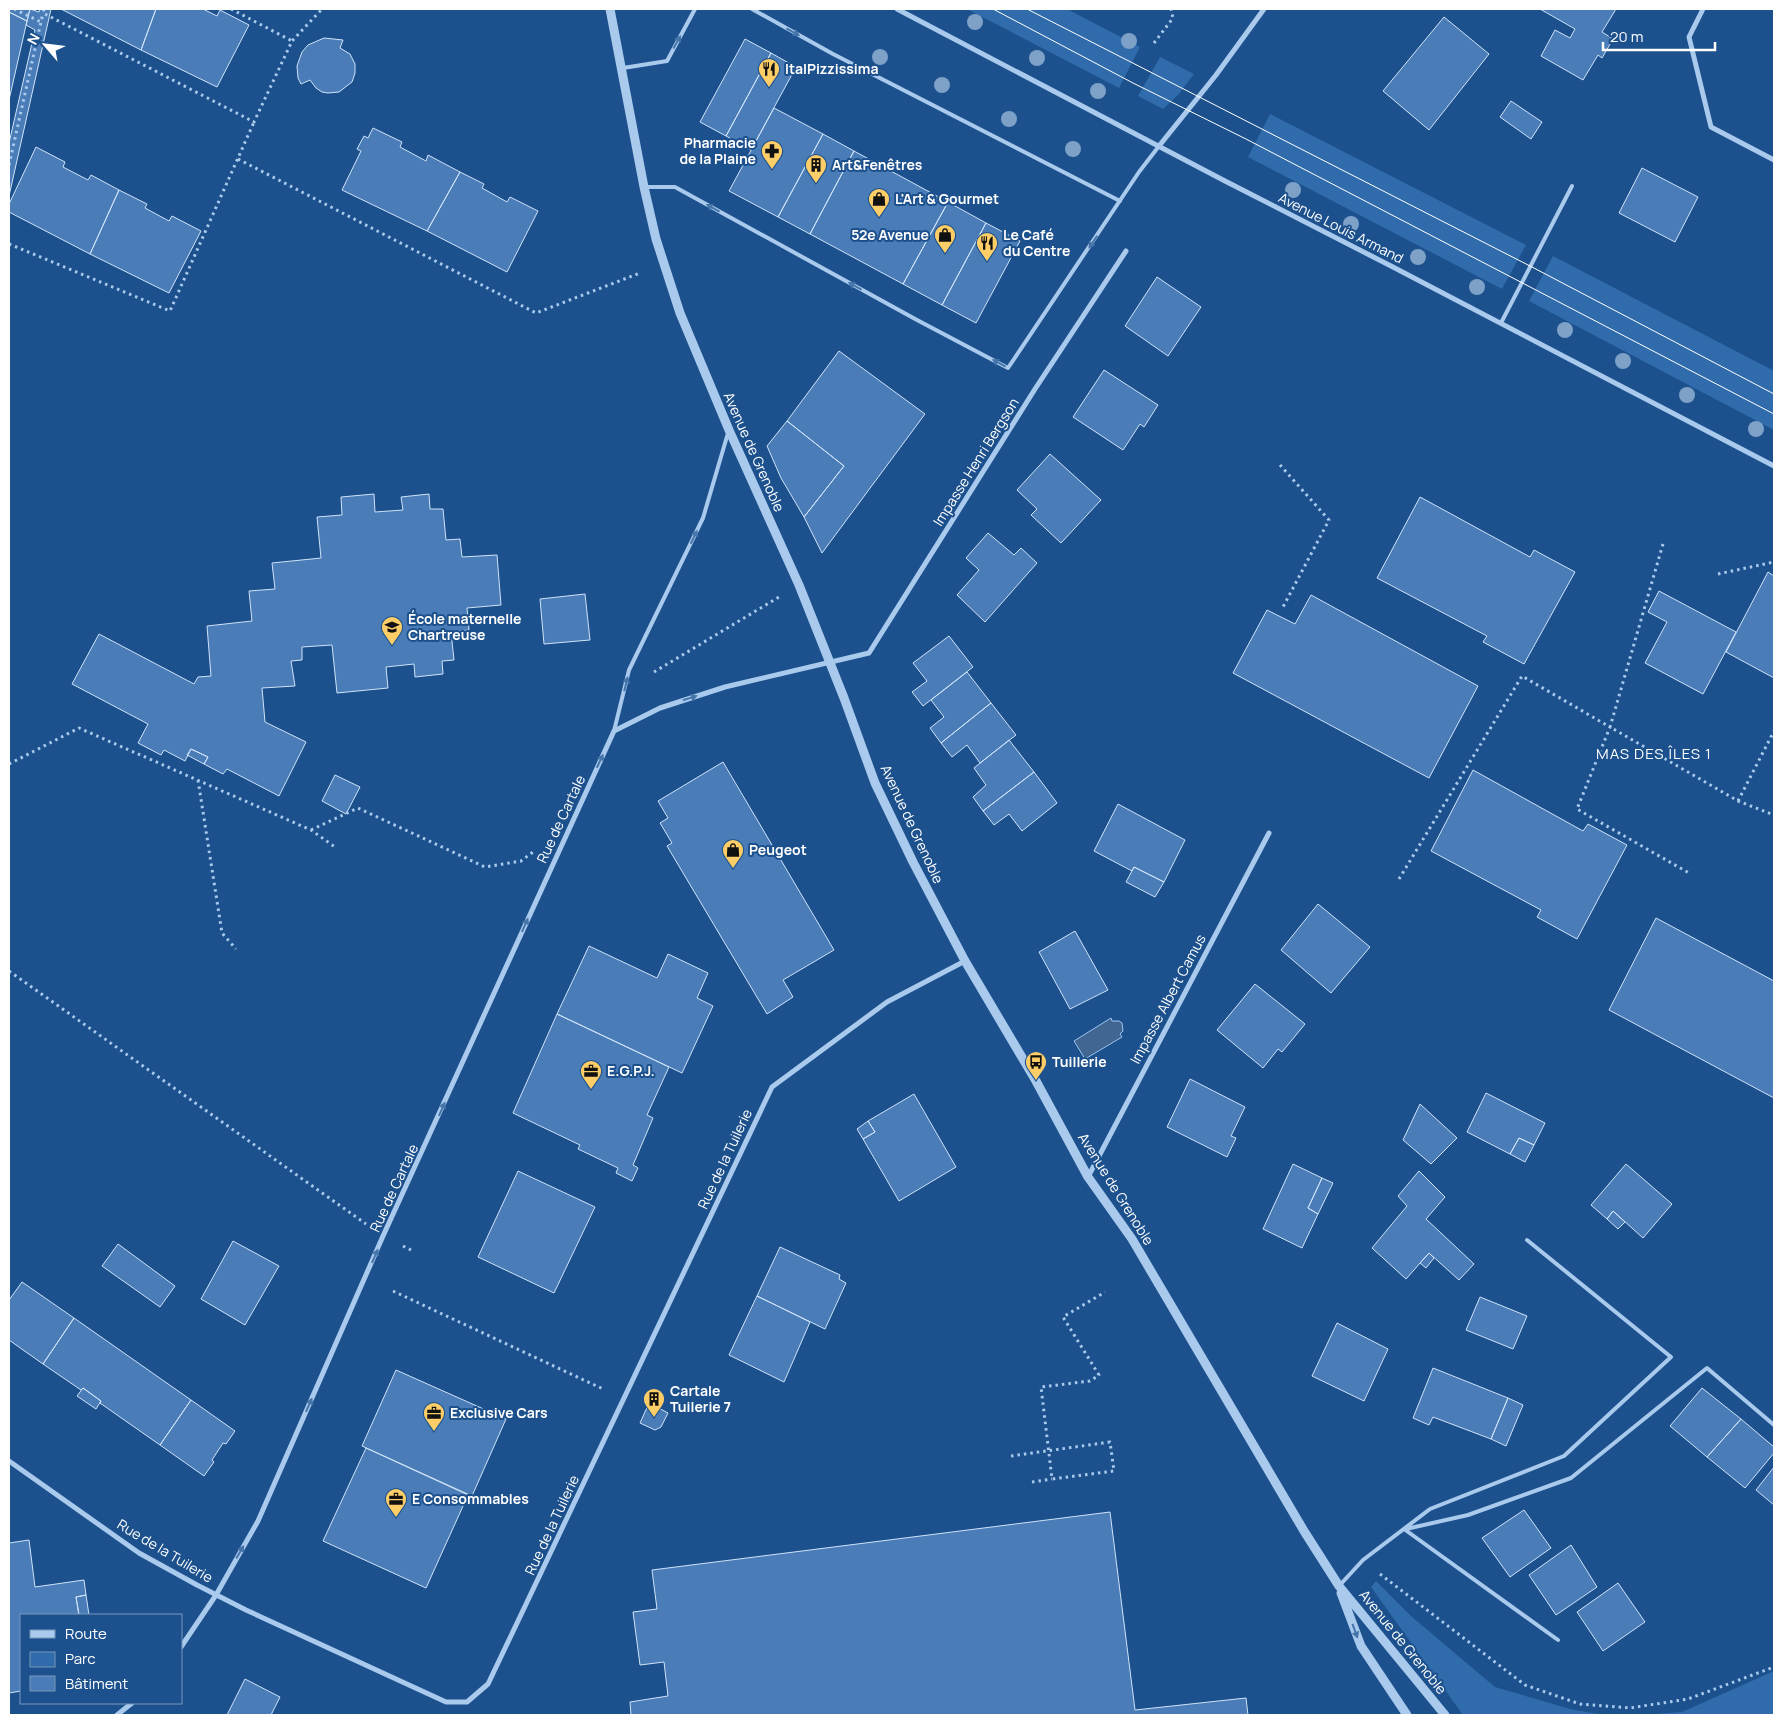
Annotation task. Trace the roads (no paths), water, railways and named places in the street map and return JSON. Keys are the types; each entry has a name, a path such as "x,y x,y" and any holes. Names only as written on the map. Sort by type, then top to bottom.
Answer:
{"street":[{"name":"Avenue de Grenoble","path":"610,9 623,68 644,187 656,239 680,313 729,430 798,585 875,783 965,962 1036,1081 1088,1177 1132,1239 1287,1502 1339,1586 1446,1715"},
{"name":"Avenue Louis Armand","path":"897,9 1774,466"},
{"path":"1159,146 1216,76 1264,9"},
{"path":"1703,9 1689,37 1711,127 1774,160"},
{"name":"Impasse Henri Bergson","path":"829,661 869,653 1035,389 1126,251"},
{"path":"614,731 660,708 724,687 829,661"},
{"name":"Rue de Cartale","path":"182,1646 216,1595 258,1521 384,1236 614,731"},
{"name":"Impasse Albert Camus","path":"1088,1177 1269,833"},
{"name":"Rue de la Tuilerie","path":"9,1460 139,1552 216,1595 446,1702 467,1702 488,1684 772,1087 887,1002 965,962"},
{"name":"Avenue de Grenoble","path":"1339,1586 1360,1646 1407,1715"},
{"path":"117,1715 131,1704"}],"lane":[{"path":"623,68 666,62 695,9"},
{"path":"752,9 833,54 1120,201"},
{"path":"644,187 675,187 1008,368 1139,172 1159,146"},
{"path":"1501,323 1572,186"},
{"path":"614,731 629,670 703,518 729,430"},
{"path":"1339,1586 1363,1560 1430,1509 1564,1456 1670,1357 1527,1240"},
{"path":"1404,1529 1468,1515 1571,1478 1706,1368 1774,1424"},
{"path":"1404,1529 1558,1640"}],"tram line":[{"path":"993,9 1774,414"},
{"path":"1027,9 1532,267 1774,394"}],"place":[{"name":"ItalPizzissima","path":"769,88"},
{"name":"Pharmacie de la Plaine","path":"772,170"},
{"name":"Art&Fenêtres","path":"816,184"},
{"name":"L'Art & Gourmet","path":"879,218"},
{"name":"52e Avenue","path":"945,254"},
{"name":"Le Café du Centre","path":"987,262"},
{"name":"École maternelle Chartreuse","path":"392,646"},
{"name":"Peugeot","path":"733,869"},
{"name":"Tuillerie","path":"1036,1081"},
{"name":"E.G.P.J.","path":"591,1090"},
{"name":"Cartale Tuilerie 7","path":"654,1418"},
{"name":"Exclusive Cars","path":"434,1432"},
{"name":"E Consommables","path":"396,1518"}],"district":[{"name":"MAS DES ÎLES 1","path":"1654,754"}]}
